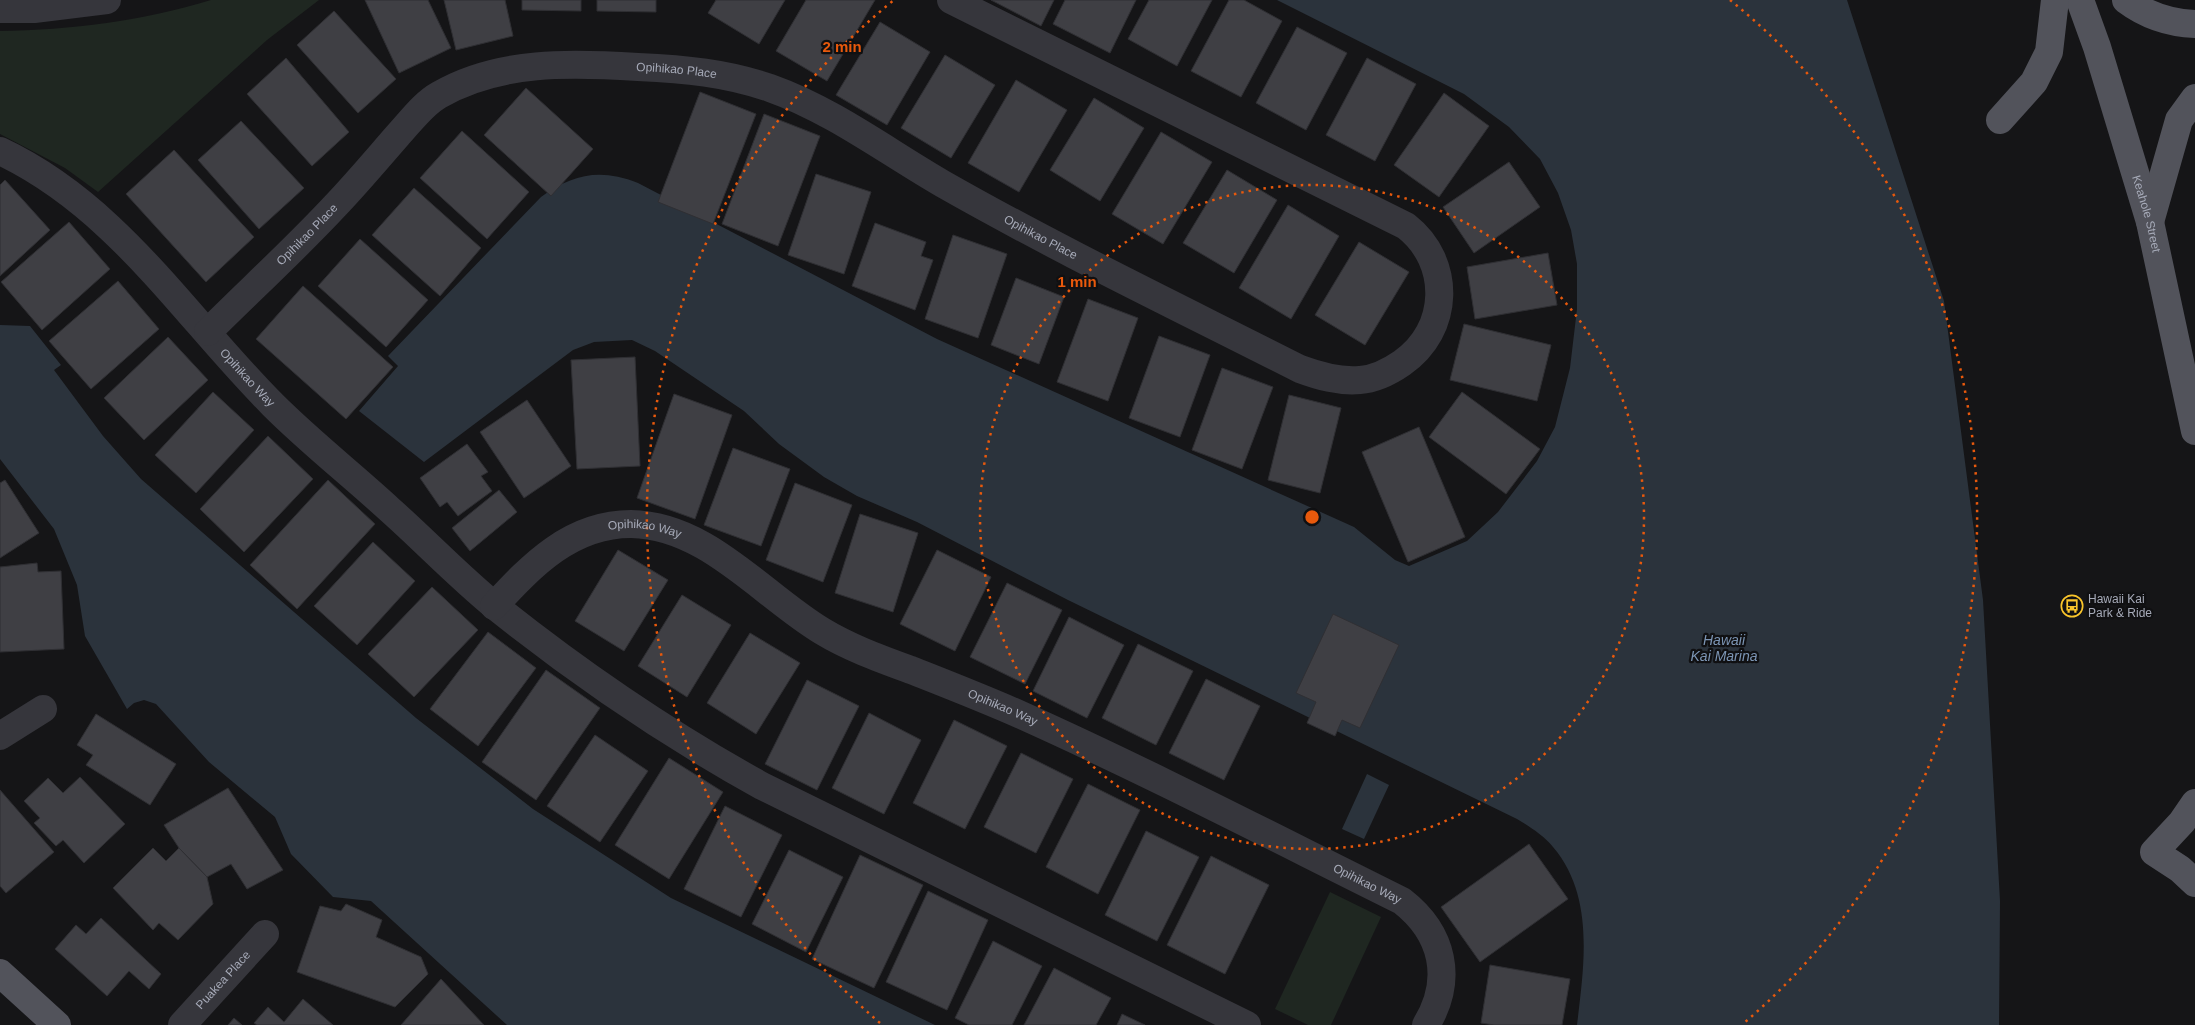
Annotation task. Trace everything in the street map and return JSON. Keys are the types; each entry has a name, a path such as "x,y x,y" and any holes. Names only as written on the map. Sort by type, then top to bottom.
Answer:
{"main road":[{"path":"2000,120 2034,82 2049,52 2055,0"},
{"name":"Keahole Street","path":"2080,0 2097,47 2150,222 2195,431"},
{"path":"2126,0 2158,18 2178,23 2195,24"},
{"path":"2150,222 2179,120 2195,98"},
{"path":"2195,803 2182,822 2154,852 2180,869 2195,883"},
{"path":"0,973 57,1025"}],"street":[{"path":"0,10 34,9 107,0"},
{"name":"Opihikao Place","path":"208,332 334,208 415,117 436,97 460,85 513,70 555,64 595,64 699,71 737,78 794,98 837,120 943,184 1086,261 1300,369 1342,380 1373,378 1391,371 1413,356 1424,342 1435,325 1439,288 1428,251 1418,235 1406,226 951,0"},
{"name":"Opihikao Way","path":"0,151 28,164 93,211 151,269 272,405 494,606 601,687 704,754 824,818 1247,1025"},
{"name":"Opihikao Way","path":"494,606 527,570 557,546 577,535 606,526 631,524 653,527 679,534 704,546 797,615 843,644 981,697 1048,727 1402,901 1418,914 1429,928 1436,944 1441,964 1436,1006 1426,1025"},
{"path":"0,736 43,709"},
{"name":"Puakea Place","path":"182,1025 265,934"}],"shaded area":[{"path":"211,0 319,0 267,40 98,192 65,168 0,134 0,31 53,29 107,23 159,14"},
{"path":"1330,892 1381,917 1331,1025 1308,1025 1275,1009"}],"water":[{"name":"Hawaii Kai Marina","path":"1277,0 1847,0 1944,301 1983,600 2000,901 1999,1025 1577,1025 1584,956 1581,909 1575,887 1566,866 1553,847 1536,831 1517,819 1068,600 917,522 857,496 824,477 779,444 744,411 655,351 632,340 594,342 573,350 424,462 359,411 398,366 388,356 541,197 564,183 576,179 587,176 611,176 638,183 937,339 1354,527 1395,560 1409,566 1467,541 1498,512 1537,461 1555,427 1570,368 1577,309 1577,264 1571,230 1558,193 1540,159 1509,127 1464,94"},
{"path":"0,325 30,326 61,365 54,370 103,436 141,479 416,718 533,809 671,898 935,1025 507,1025 371,901 333,897 291,854 275,817 209,762 156,704 144,700 134,703 127,709 85,636 77,585 54,529 0,459"},
{"path":"1367,774 1389,785 1364,839 1342,829"}],"building":[{"path":"365,0 428,0 451,48 399,73"},
{"path":"444,0 505,0 513,36 456,50"},
{"path":"522,0 581,0 581,11 522,10"},
{"path":"597,0 656,0 656,12 597,11"},
{"path":"716,0 785,0 759,44 708,13"},
{"path":"806,0 875,0 827,81 776,51"},
{"path":"991,0 1054,0 1041,26"},
{"path":"1065,0 1136,0 1110,53 1053,24"},
{"path":"1149,0 1212,0 1177,66 1128,39"},
{"path":"1229,0 1244,0 1282,21 1241,97 1191,71"},
{"path":"334,11 396,79 358,113 297,45"},
{"path":"880,22 930,52 887,125 836,95"},
{"path":"1297,27 1347,53 1306,130 1256,103"},
{"path":"945,55 995,85 951,158 901,128"},
{"path":"286,58 349,132 312,166 247,94"},
{"path":"1367,58 1416,84 1375,161 1326,135"},
{"path":"1016,80 1067,110 1019,192 968,163"},
{"path":"526,88 593,149 551,196 484,135"},
{"path":"700,92 756,114 713,224 658,202"},
{"path":"1444,93 1489,126 1439,197 1394,165"},
{"path":"1094,98 1144,128 1100,201 1050,170"},
{"path":"764,114 820,136 778,246 722,224"},
{"path":"241,121 304,188 259,229 198,160"},
{"path":"462,131 529,192 487,239 420,178"},
{"path":"1161,132 1212,162 1163,244 1112,214"},
{"path":"174,150 254,237 206,282 126,194"},
{"path":"1509,162 1540,207 1474,253 1443,207"},
{"path":"1227,170 1277,200 1234,273 1183,243"},
{"path":"816,174 871,192 844,274 788,255"},
{"path":"5,180 50,230 0,276 0,185"},
{"path":"414,188 481,248 440,296 372,235"},
{"path":"1288,205 1339,236 1291,319 1239,288"},
{"path":"69,222 110,269 42,330 1,282"},
{"path":"875,223 926,242 921,256 933,260 915,310 852,286"},
{"path":"953,235 1007,254 978,338 925,319"},
{"path":"360,239 428,300 386,347 318,286"},
{"path":"1359,242 1409,272 1365,345 1315,315"},
{"path":"1548,253 1557,305 1475,319 1467,267"},
{"path":"1016,278 1064,297 1039,364 991,345"},
{"path":"118,281 159,329 91,389 49,341"},
{"path":"303,286 393,367 346,419 256,339"},
{"path":"1088,299 1138,318 1108,401 1057,382"},
{"path":"1464,324 1551,345 1537,401 1450,380"},
{"path":"1159,336 1210,355 1180,437 1129,418"},
{"path":"168,337 208,380 144,440 104,398"},
{"path":"635,357 640,466 577,469 571,360"},
{"path":"1222,368 1273,387 1242,469 1192,450"},
{"path":"213,392 254,430 196,493 155,455"},
{"path":"1462,392 1540,449 1506,494 1429,437"},
{"path":"674,394 732,415 695,519 637,498"},
{"path":"1289,395 1341,408 1320,493 1268,480"},
{"path":"527,400 571,466 524,498 480,432"},
{"path":"1419,427 1465,537 1408,562 1362,452"},
{"path":"268,436 313,479 244,552 200,509"},
{"path":"467,444 488,472 481,476 492,491 458,516 447,502 440,507 420,478"},
{"path":"733,448 790,469 761,546 704,525"},
{"path":"5,480 39,533 0,558 0,483"},
{"path":"328,480 375,524 297,609 250,565"},
{"path":"795,483 852,505 823,582 766,560"},
{"path":"499,490 517,512 470,551 452,528"},
{"path":"860,514 918,533 893,612 835,593"},
{"path":"373,542 415,581 357,645 314,606"},
{"path":"618,550 668,580 624,651 575,621"},
{"path":"937,550 991,577 955,651 900,624"},
{"path":"37,563 38,572 61,571 64,649 0,652 0,567"},
{"path":"1007,583 1062,610 1025,684 970,657"},
{"path":"432,587 478,630 414,697 368,654"},
{"path":"682,595 731,625 687,697 638,666"},
{"path":"1333,614 1399,645 1360,728 1342,720 1335,736 1307,723 1316,702 1296,693"},
{"path":"1069,617 1124,645 1087,718 1033,691"},
{"path":"488,632 536,668 478,746 430,709"},
{"path":"750,633 800,663 756,734 707,703"},
{"path":"1138,644 1193,671 1156,745 1102,718"},
{"path":"546,670 600,708 536,800 482,762"},
{"path":"1206,679 1260,706 1224,780 1169,753"},
{"path":"807,680 859,706 817,790 765,764"},
{"path":"869,713 921,740 884,814 832,788"},
{"path":"96,714 176,764 150,805 86,765 93,755 77,745"},
{"path":"954,720 1007,746 965,829 913,803"},
{"path":"595,735 648,771 600,842 547,806"},
{"path":"1021,753 1073,779 1036,853 984,827"},
{"path":"669,758 723,792 669,879 615,845"},
{"path":"80,777 125,824 84,863 63,840 56,846 34,823 40,818 24,801 48,778 63,793"},
{"path":"1088,784 1140,810 1098,894 1046,867"},
{"path":"228,788 283,870 247,889 231,864 207,877 179,848 164,825"},
{"path":"0,790 54,852 6,893 0,886"},
{"path":"725,806 782,835 741,917 684,889"},
{"path":"1146,831 1199,857 1157,941 1105,915"},
{"path":"1529,844 1568,899 1480,962 1441,907"},
{"path":"153,848 166,861 179,848 207,877 213,904 178,940 159,923 153,930 113,888"},
{"path":"789,850 843,877 806,952 752,924"},
{"path":"860,855 923,885 874,988 812,959"},
{"path":"1211,856 1269,885 1225,974 1167,945"},
{"path":"928,891 988,920 947,1010 886,982"},
{"path":"346,904 382,920 376,937 421,957 428,974 395,1007 297,972 320,906 341,911"},
{"path":"101,918 161,974 149,989 129,971 107,996 55,949 76,925 86,934"},
{"path":"993,941 1042,966 1012,1025 969,1025 955,1018"},
{"path":"1490,965 1570,979 1562,1025 1494,1025 1481,1023"},
{"path":"1054,968 1111,998 1096,1025 1024,1025"},
{"path":"441,979 484,1025 401,1025"},
{"path":"303,999 333,1025 257,1025 254,1023 268,1007 284,1022"},
{"path":"1122,1014 1145,1025 1117,1025"},
{"path":"234,1018 242,1025 228,1025"}],"place":[{"name":"Hawaii Kai Park & Ride","path":"2072,606"}]}
